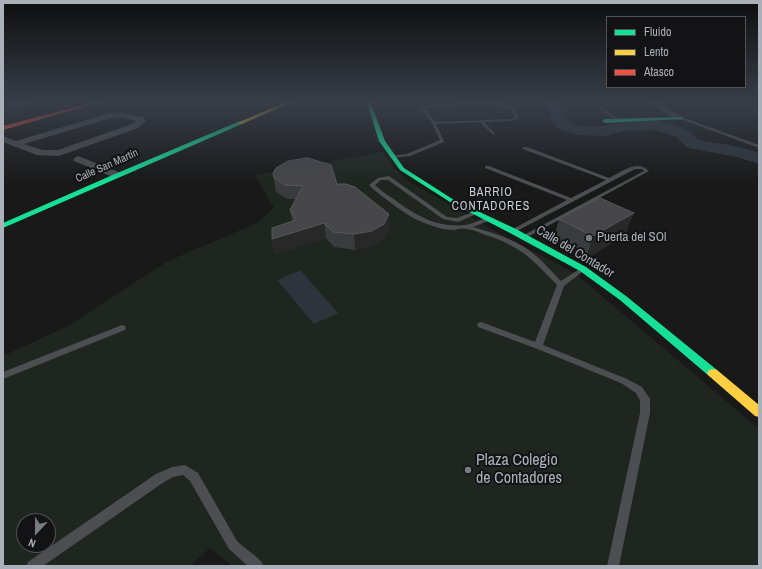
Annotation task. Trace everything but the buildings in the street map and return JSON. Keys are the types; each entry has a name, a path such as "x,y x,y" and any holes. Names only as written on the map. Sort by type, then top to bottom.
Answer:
{"street":[{"path":"16,144 64,130"},
{"path":"3,139 38,154 59,153 125,130"},
{"name":"Calle San Martín","path":"3,226 117,175 225,130"},
{"name":"Calle del Contador","path":"378,130 382,141 402,170 452,201 513,231 583,270 623,298 750,397 759,412"},
{"path":"78,159 117,175"}],"lane":[{"path":"392,157 408,155 442,141 443,139 438,130"},
{"path":"489,130 493,134"},
{"path":"712,130 759,147"},
{"path":"525,148 610,180"},
{"path":"487,167 571,200"},
{"path":"513,231 634,167 643,168 646,171 524,237"},
{"path":"476,213 458,220 445,218 389,178 380,179 372,185 410,213 430,225 446,228 466,227 489,219"},
{"path":"466,227 489,233 509,242 534,257 561,285"},
{"path":"538,346 561,285 583,270"},
{"path":"481,325 538,346 624,381 640,390 645,399 645,413 613,566"},
{"path":"3,376 122,328"},
{"path":"32,566 160,478 172,472 184,470 194,477 233,545 240,553 258,566"}],"shaded area":[{"path":"382,152 394,168 407,180 493,230 576,274 759,429 759,566 232,566 210,548 190,566 3,566 3,356 68,326 168,261 257,223 274,208 255,175"},
{"path":"301,270 338,313 314,324 277,280"}],"waterway":[{"path":"577,130 605,131 611,130"},
{"path":"669,130 681,133 694,144 741,152 759,159"}],"traffic: fast":[{"path":"3,226 117,175 224,130"},
{"path":"378,130 382,141 402,169 452,201 513,231 583,269 623,298 713,373"}],"traffic: slow":[{"path":"713,373 759,412"}],"place":[{"name":"Puerta del SOl","path":"589,238"},
{"name":"Plaza Colegio de Contadores","path":"468,470"}],"district":[{"name":"BARRIO CONTADORES","path":"491,200"}]}
